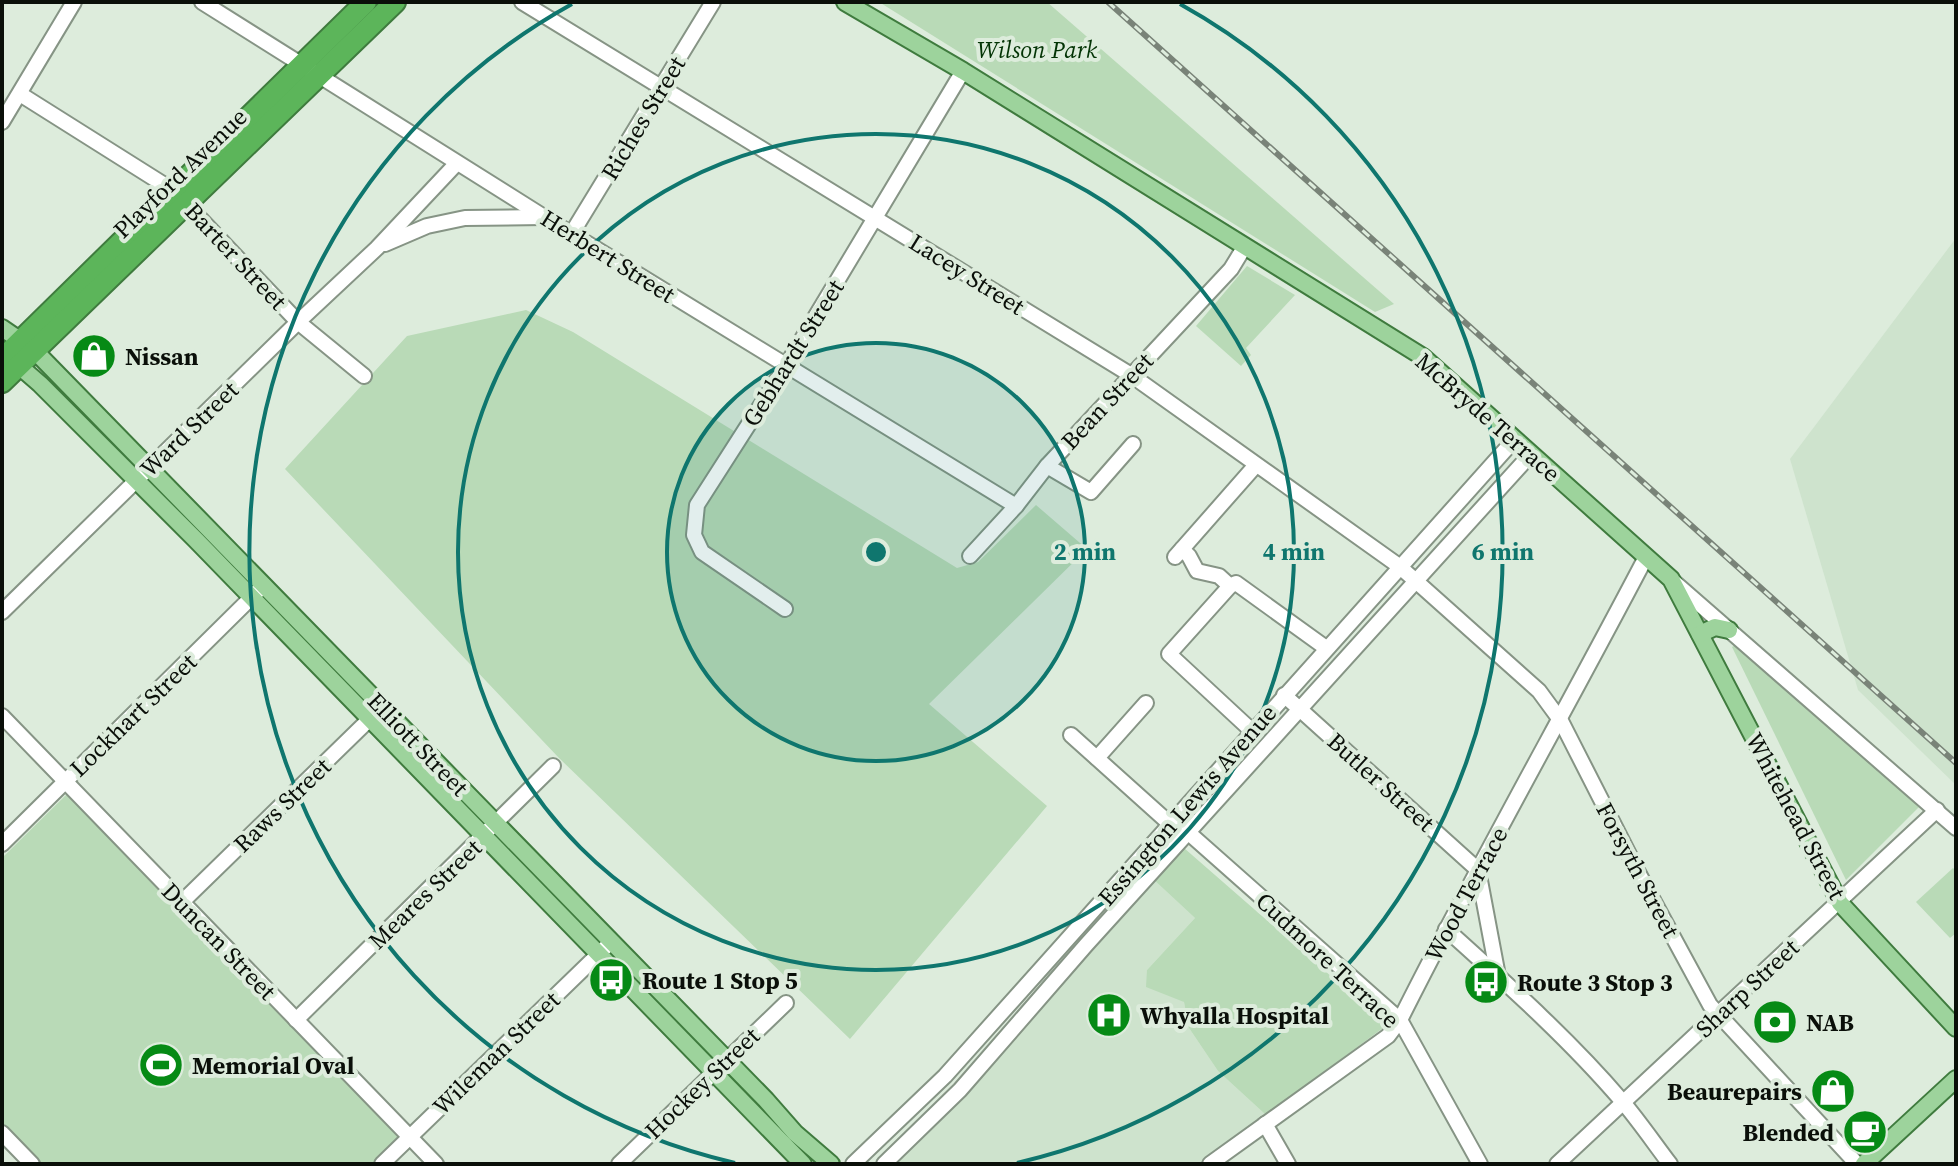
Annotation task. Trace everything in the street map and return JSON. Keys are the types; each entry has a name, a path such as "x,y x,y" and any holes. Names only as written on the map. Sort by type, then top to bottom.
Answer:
{"highway":[{"name":"Playford Avenue","path":"310,70 366,2"},
{"name":"Playford Avenue","path":"2,382 14,353 103,272 310,70 395,2"}],"main road":[{"name":"McBryde Terrace","path":"845,2 963,71 1423,357 1671,579"},
{"name":"Elliott Street","path":"2,328 14,353 252,598 495,823 795,1133 831,1164"},
{"name":"Elliott Street","path":"14,353 150,469 264,585 484,837 803,1164"},
{"name":"Whitehead Street","path":"1671,579 1840,903 1956,1028"},
{"path":"1700,634 1715,627 1729,630"},
{"path":"1864,1164 1956,1079"}],"street":[{"path":"2,122 74,2"},
{"name":"Herbert Street","path":"202,2 544,217 1016,506"},
{"name":"Lacey Street","path":"522,2 1131,375 1399,566 1415,581"},
{"name":"Riches Street","path":"572,233 713,2"},
{"name":"Gebhardt Street","path":"785,609 702,552 694,535 697,505 786,366 963,71"},
{"name":"Barter Street","path":"20,94 180,197 298,322 364,376"},
{"name":"Ward Street","path":"2,612 377,248 457,163"},
{"name":"Ward Street","path":"377,248 427,226 465,218 544,217"},
{"name":"Bean Street","path":"970,556 1016,506 1047,466 1231,269 1245,246"},
{"name":"Essington Lewis Avenue","path":"853,1164 945,1076 1515,439"},
{"path":"1047,466 1091,492 1133,444"},
{"name":"Essington Lewis Avenue","path":"884,1164 960,1090 1188,832 1531,454"},
{"path":"1230,586 1219,576 1197,571 1189,556 1179,553 1256,465"},
{"name":"Wood Terrace","path":"1210,1164 1388,1036 1400,1020 1646,557"},
{"name":"McBryde Terrace","path":"1671,579 1956,828"},
{"name":"Forsyth Street","path":"1415,581 1539,691 1561,721 1710,1005 1857,1164"},
{"path":"1252,731 1169,654 1236,583 1326,648"},
{"name":"Lockhart Street","path":"2,844 264,585"},
{"name":"Butler Street","path":"1284,695 1478,870"},
{"path":"1097,758 1146,703"},
{"name":"Raws Street","path":"181,903 376,713"},
{"name":"Duncan Street","path":"2,716 436,1164"},
{"name":"Cudmore Terrace","path":"1071,735 1188,832 1400,1020 1480,1164"},
{"name":"Meares Street","path":"296,1020 553,766"},
{"name":"Sharp Street","path":"1557,1164 1937,810"},
{"path":"1478,870 1498,976"},
{"path":"1446,929 1498,976 1623,1102 1670,1164"},
{"name":"Wileman Street","path":"382,1164 611,942"},
{"name":"Hockey Street","path":"619,1164 786,1003"},
{"path":"1265,1124 1288,1164"},
{"path":"2,1133 32,1164"}],"shaded area":[{"path":"1956,238 1956,785 1858,690 1790,459"},
{"name":"Whyalla Hospital","path":"1153,879 1195,918 1147,970 1184,1002 1189,1028 1218,1071 1266,1115 1199,1164 889,1164"}],"green space":[{"name":"Wilson Park","path":"879,2 1047,2 1394,304 1375,312"},
{"path":"1247,266 1295,295 1246,348 1251,355 1241,366 1196,326"},
{"path":"526,310 573,332 957,568 978,562 1036,505 1087,549 929,704 1047,806 850,1039 559,758 285,469 407,336"},
{"path":"1737,644 1919,807 1846,880 1732,647"},
{"path":"68,793 403,1134 372,1164 41,1164 2,1124 2,858"},
{"path":"1184,848 1387,1025 1266,1115 1218,1071 1189,1028 1184,1002 1146,987 1147,970 1195,918 1153,879"},
{"path":"1953,868 1956,871 1956,933 1950,938 1916,902"}],"railway":[{"path":"1108,2 1956,763"}],"place":[{"name":"Nissan","path":"94,356"},
{"name":"Route 1 Stop 5","path":"611,980"},
{"name":"Route 3 Stop 3","path":"1486,982"},
{"name":"Whyalla Hospital","path":"1109,1015"},
{"name":"NAB","path":"1775,1022"},
{"name":"Memorial Oval","path":"161,1065"},
{"name":"Beaurepairs","path":"1833,1091"},
{"name":"Blended","path":"1865,1132"}]}
